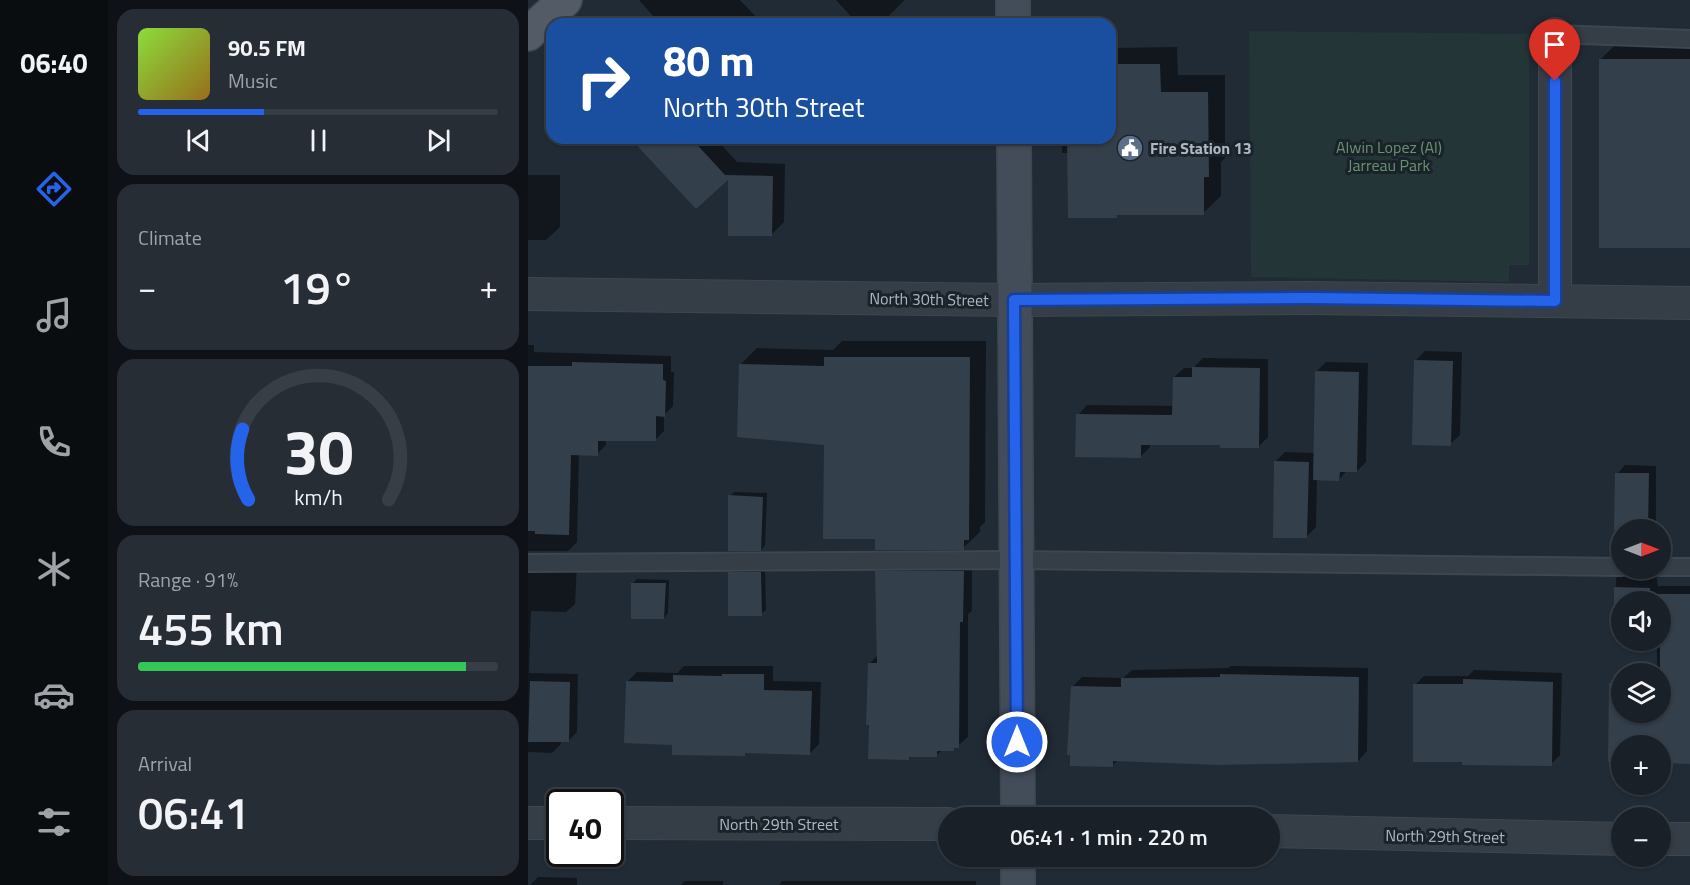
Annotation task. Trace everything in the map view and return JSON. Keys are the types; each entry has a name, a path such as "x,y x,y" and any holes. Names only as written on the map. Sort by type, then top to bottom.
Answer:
{"main road":[{"path":"528,34 565,0"}],"street":[{"path":"1013,0 1013,18"},
{"path":"1555,34 1555,301"},
{"path":"1014,144 1018,807"},
{"name":"North 30th Street","path":"528,294 1014,300 1310,298 1690,303"},
{"path":"528,823 546,823"},
{"name":"North 29th Street","path":"624,823 938,824"},
{"name":"North 29th Street","path":"1280,831 1611,839"},
{"path":"1671,839 1690,839"},
{"path":"1018,867 1018,885"}],"lane":[{"path":"1555,34 1690,39"},
{"path":"528,563 1016,560 1611,567"},
{"path":"1671,567 1690,567"}],"green space":[{"name":"Alwin Lopez (Al) Jarreau Park","path":"1249,31 1529,34 1529,265 1509,265 1509,282 1251,277"}],"building":[{"path":"1599,59 1690,59 1690,248 1599,248"},
{"path":"1116,64 1160,64 1161,92 1208,92 1209,177 1204,177 1204,215 1117,215 1117,218 1068,218 1067,144 1116,144"},
{"path":"636,144 697,144 725,175 773,176 772,236 728,236 728,180 696,209"},
{"path":"824,357 970,357 969,540 964,540 964,550 875,550 875,539 823,539 824,445 737,437 739,364 824,366"},
{"path":"1414,360 1453,361 1451,446 1412,445"},
{"path":"572,362 663,364 663,380 666,381 665,417 656,416 656,441 598,441 598,456 571,455 569,535 535,534 535,531 528,531 528,366 572,366"},
{"path":"1192,367 1260,368 1259,448 1220,448 1220,445 1141,445 1141,458 1075,457 1076,414 1172,415 1173,377 1192,377"},
{"path":"1315,371 1359,372 1357,472 1340,472 1339,481 1313,480"},
{"path":"1274,461 1309,462 1307,538 1273,538"},
{"path":"1615,473 1649,473 1648,519 1614,519"},
{"path":"728,495 763,497 761,551 728,551"},
{"path":"875,571 964,571 963,622 960,622 959,748 954,748 954,751 937,751 937,757 909,757 909,760 868,759 869,725 866,725 868,663 877,663"},
{"path":"728,572 761,572 762,616 728,616"},
{"path":"631,583 666,583 664,619 631,619"},
{"path":"1614,587 1650,588 1650,591 1614,591"},
{"path":"1671,594 1690,594 1690,764 1671,763 1671,735 1611,735 1611,762 1608,762 1609,683 1611,683 1611,723 1671,723 1671,663 1660,663 1660,651 1671,651"},
{"path":"722,674 764,674 764,690 812,691 810,755 745,753 745,756 672,755 672,745 624,743 626,681 673,682 673,675 722,676"},
{"path":"1220,674 1359,677 1358,762 1219,765 1113,761 1113,767 1070,766 1070,755 1067,755 1071,686 1121,687 1121,678 1220,677"},
{"path":"1463,679 1553,682 1552,766 1413,762 1413,684 1463,684"},
{"path":"530,681 570,682 569,742 528,742"}],"place":[{"name":"Fire Station 13","path":"1130,148"}],"route":[{"path":"1017,742 1014,300 1310,298 1555,301 1555,81"}]}
